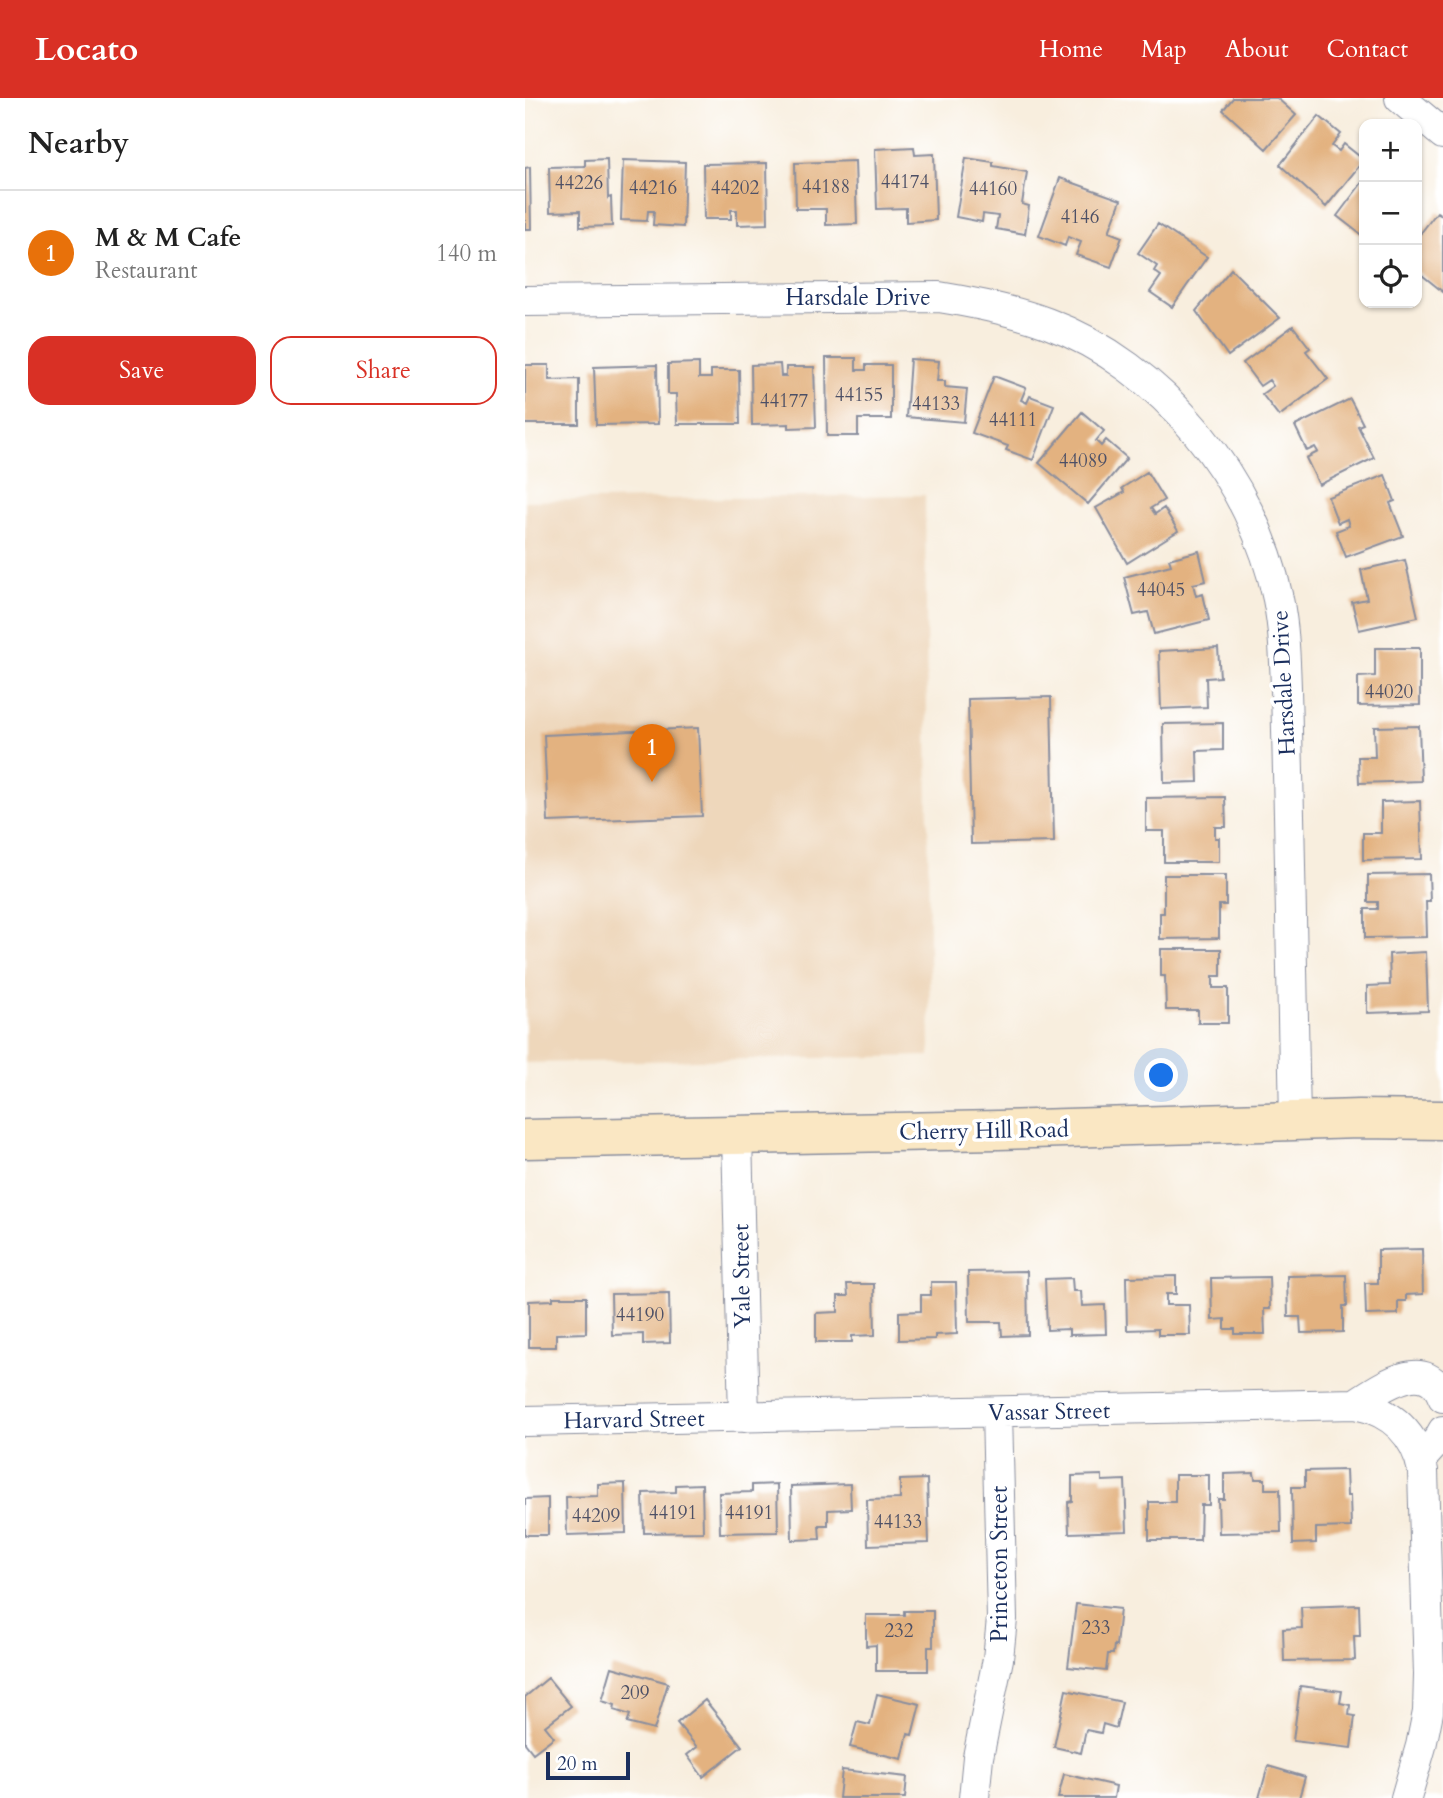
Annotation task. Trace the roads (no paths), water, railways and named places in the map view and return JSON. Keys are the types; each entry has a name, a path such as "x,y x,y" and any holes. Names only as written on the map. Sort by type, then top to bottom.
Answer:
{"main road":[{"name":"Cherry Hill Road","path":"525,1139 1443,1120"}],"street":[{"path":"1401,98 1443,134"},
{"name":"Harsdale Drive","path":"525,301 939,297 995,306 1049,323 1100,349 1146,381 1187,420 1222,465 1245,504 1271,567 1279,600 1284,641 1288,749 1295,1121"},
{"name":"Yale Street","path":"737,1136 744,1417"},
{"name":"Vassar Street","path":"1355,1404 1401,1377 1416,1375 1431,1382 1442,1393"},
{"name":"Vassar Street","path":"744,1417 1355,1404 1371,1408 1397,1422 1406,1432 1421,1460"},
{"name":"Princeton Street","path":"974,1798 978,1757 998,1659 1002,1619 997,1412"},
{"name":"Harvard Street","path":"525,1421 744,1417"},
{"path":"1406,1798 1428,1712 1421,1460 1443,1431"}],"place":[{"name":"M & M Cafe","path":"652,782"}]}
